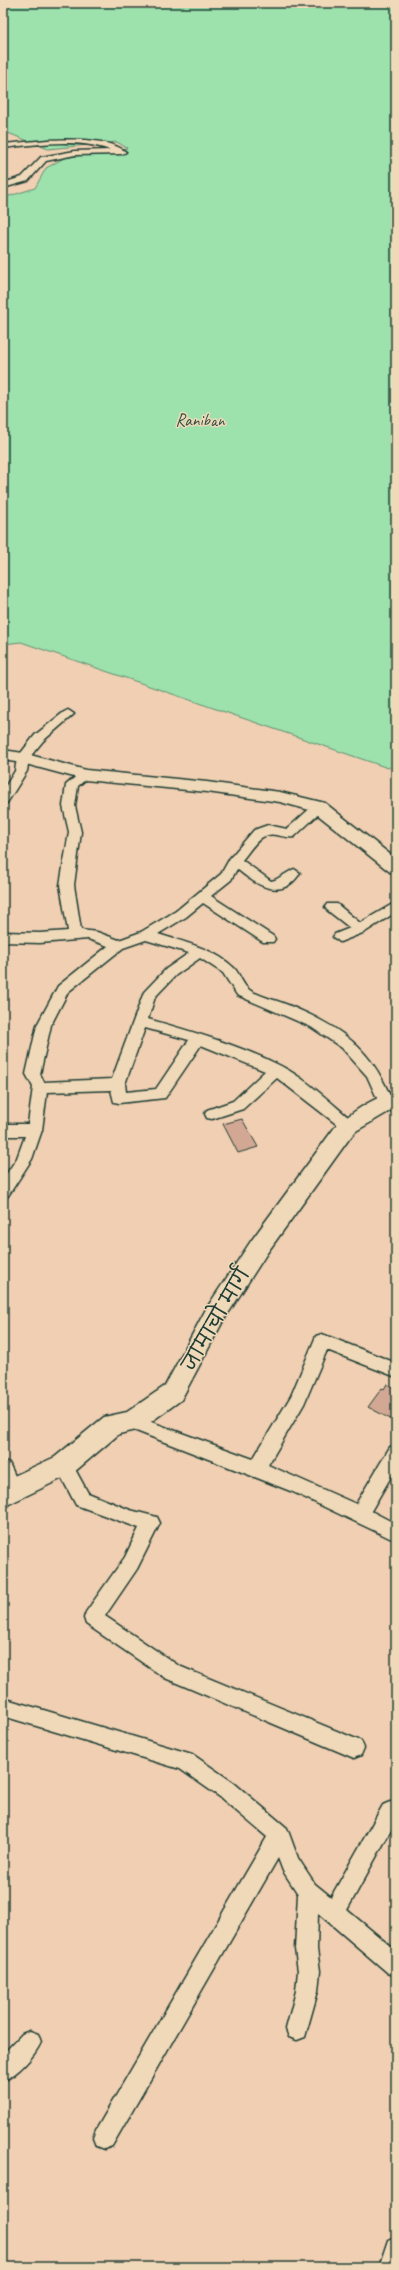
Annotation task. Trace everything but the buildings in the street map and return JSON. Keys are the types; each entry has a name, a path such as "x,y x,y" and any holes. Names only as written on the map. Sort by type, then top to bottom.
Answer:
{"street":[{"path":"3,146 21,144 95,144 111,146 122,152 75,153 44,159 25,179 3,186"},
{"path":"3,800 21,771 23,758 39,738 68,714"},
{"path":"3,755 23,758 84,775 221,789 280,798 319,808 396,868"},
{"path":"75,934 67,885 74,832 69,806 72,785 84,775"},
{"path":"3,1192 24,1159 35,1130 40,1087 33,1074 44,1025 63,989 118,945 146,935 182,914 226,877 235,861 258,833 268,829 290,834 319,808"},
{"path":"235,861 266,883 272,885 276,885 294,873"},
{"path":"203,897 268,939"},
{"path":"340,937 360,928 396,906"},
{"path":"332,907 360,928"},
{"path":"3,937 41,938 75,934 104,937 118,945"},
{"path":"146,935 200,952 228,970 242,992 290,1011 334,1033 372,1072 391,1103"},
{"path":"198,1038 160,1094 119,1098 118,1084 141,1022 149,995 171,972 200,952"},
{"path":"141,1022 198,1038 276,1070 292,1080 349,1126"},
{"path":"212,1114 238,1105 276,1070"},
{"path":"40,1087 118,1084"},
{"name":"जामाचो मार्ग","path":"8,1492 64,1465 112,1424 132,1422 173,1393 214,1316 259,1247 342,1133 349,1126 391,1103"},
{"path":"3,1130 35,1130"},
{"path":"257,1468 298,1399 322,1341 396,1370"},
{"path":"132,1422 257,1468 360,1513 396,1533"},
{"path":"360,1513 396,1452"},
{"path":"64,1465 82,1498 129,1518 151,1523 131,1563 93,1618 172,1672 354,1748"},
{"path":"3,1468 8,1492"},
{"path":"3,1707 185,1761 227,1790 280,1836 290,1864 308,1891 396,1965"},
{"path":"334,1912 390,1812"},
{"path":"104,2138 280,1836"},
{"path":"297,2029 307,1991 309,1971 306,1949 308,1891"},
{"path":"3,2070 30,2042"},
{"path":"390,2267 396,2248"}],"green space":[{"name":"Raniban","path":"3,3 396,3 396,764 388,768 21,642 3,644 3,198 35,188 46,168 64,158 127,148 117,142 48,149 3,131 3,83 7,79 3,75"}]}
